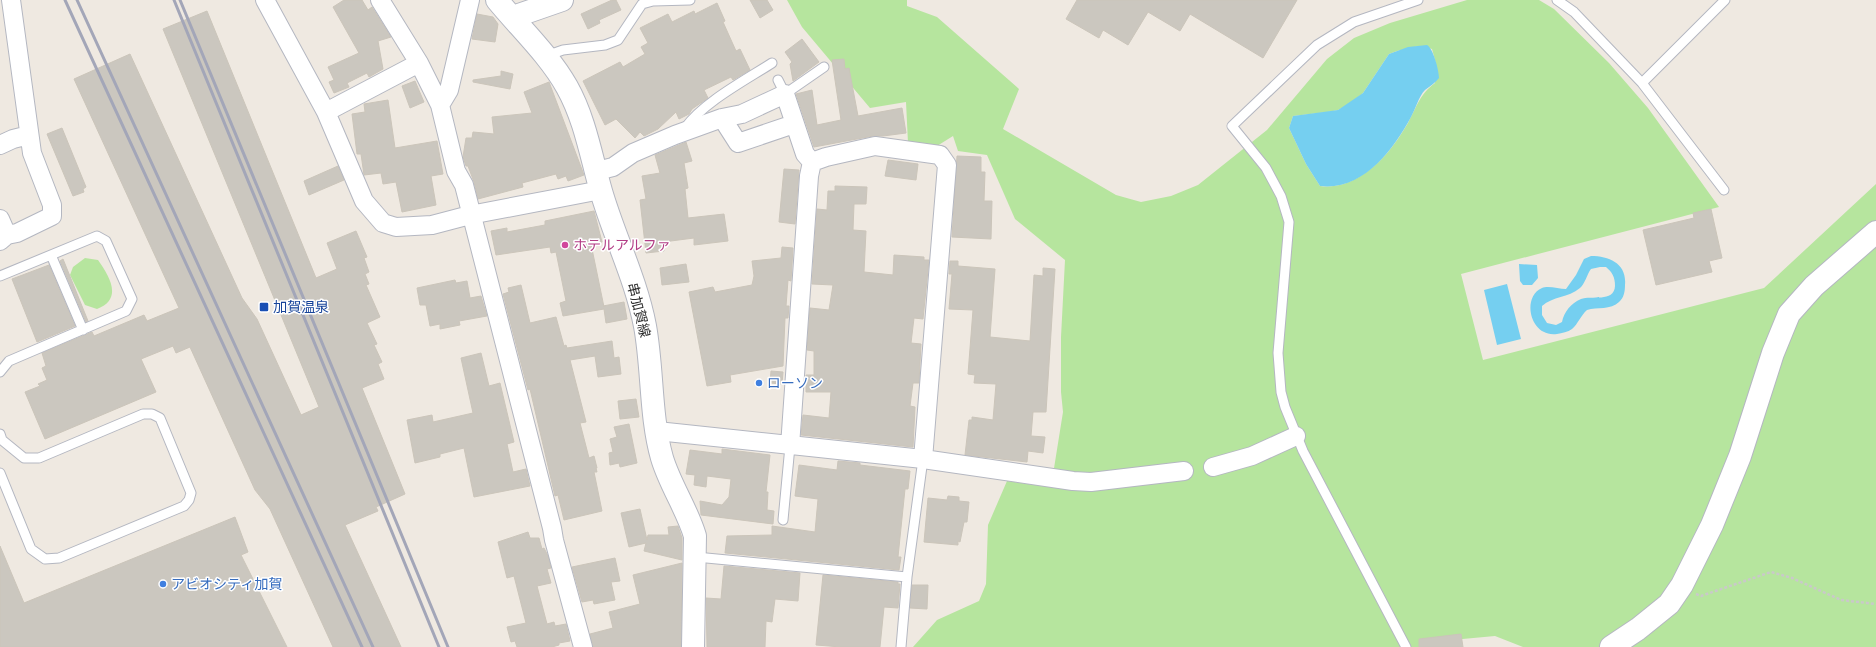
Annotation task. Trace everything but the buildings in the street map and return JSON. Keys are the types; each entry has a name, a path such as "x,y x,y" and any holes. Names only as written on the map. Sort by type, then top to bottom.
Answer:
{"main road":[{"name":"串加賀線","path":"497,0 545,56 567,87 578,111 599,181 638,298 644,326 657,432 662,458 669,478 690,519 695,536 696,557 693,647"},
{"path":"513,17 562,0"},
{"path":"1611,647 1638,629 1669,604 1682,585 1712,525 1740,456 1773,353 1789,314 1814,286 1876,232"}],"street":[{"path":"0,219 4,238 52,216 52,205 32,153 11,0"},
{"path":"265,0 326,112 364,201 383,223 396,227 432,225 599,181 613,167 633,153 722,118 742,114 782,87 805,154 812,162"},
{"path":"380,0 419,63 440,105 456,171 464,184 470,215 583,647"},
{"path":"440,105 449,90 470,0"},
{"path":"326,112 419,63"},
{"path":"722,118 738,143 794,124"},
{"path":"0,145 13,139 29,136"},
{"path":"812,162 826,157 876,146 940,155 947,165 923,459"},
{"path":"790,446 809,176 812,162"},
{"path":"657,432 923,459 1040,477 1091,482 1184,471"},
{"path":"1213,467 1252,456 1296,436"}],"lane":[{"path":"545,56 563,50 605,45 618,40 642,4 653,1 690,0"},
{"path":"1406,647 1296,436 1285,407 1281,392 1278,353 1289,222 1282,196 1266,168 1232,126 1317,44 1354,22 1418,0"},
{"path":"1557,0 1574,12 1642,83 1724,190"},
{"path":"1642,83 1725,0"},
{"path":"682,133 691,120 713,102 772,63"},
{"path":"782,87 824,67"},
{"path":"0,276 97,236 106,241 132,299 126,311 9,361 0,372"},
{"path":"51,255 83,330"},
{"path":"0,434 2,440 24,458 39,458 143,414 152,414 160,418 191,493 189,500 184,506 59,558 45,559 31,549 0,473"},
{"path":"783,520 790,446"},
{"path":"901,647 906,577 923,459"},
{"path":"696,557 906,577"}],"path":[{"path":"1682,585 1701,596 1771,572 1792,578 1841,600 1876,604"}],"green space":[{"path":"787,0 907,0 907,6 937,17 1019,89 1003,129 1116,195 1141,202 1171,196 1198,185 1267,130 1327,59 1354,38 1390,23 1467,0 1539,0 1554,9 1609,63 1648,108 1719,207 1461,274 1483,360 1764,288 1876,184 1876,647 1523,647 1495,636 1430,642 1427,647 913,647 937,620 979,601 986,584 988,525 1007,481 1051,487 1063,412 1061,392 1061,337 1065,260 1015,219 987,155 958,151 953,136 937,146 908,143 906,102 870,108 802,27","holes":["1419,46 1432,49 1436,64 1435,83 1422,96 1408,123 1393,146 1381,160 1367,172 1345,183 1335,186 1320,186 1306,164 1289,128 1293,116 1338,110 1351,103 1363,93 1389,54"]},
{"path":"85,258 98,260 107,273 112,287 110,300 105,305 97,309 85,305 70,275 73,267"}],"water":[{"path":"1427,45 1435,60 1439,78 1425,90 1404,130 1386,155 1363,175 1350,182 1336,186 1320,186 1306,164 1289,128 1293,116 1338,110 1363,93 1389,54 1408,47"},
{"path":"1591,256 1598,256 1611,260 1620,267 1625,278 1625,290 1622,298 1616,305 1587,310 1574,327 1567,332 1548,334 1540,330 1535,324 1530,308 1536,293 1544,287 1566,289 1576,275 1584,259","holes":["1606,267 1614,277 1615,286 1611,295 1606,297 1581,299 1568,308 1562,322 1556,325 1547,323 1542,315 1542,306 1551,300 1571,294 1580,288 1591,269"]},
{"path":"1519,264 1537,265 1538,278 1532,285 1523,285 1520,281"},
{"path":"1507,284 1521,339 1497,345 1484,290"}],"railway":[{"path":"65,0 362,647"},
{"path":"77,0 373,647"},
{"path":"174,0 439,647"},
{"path":"180,0 448,647"}],"place":[{"name":"ホテルアルファ","path":"565,245"},
{"name":"加賀温泉","path":"264,307"},
{"name":"ローソン","path":"759,383"},
{"name":"アビオシティ加賀","path":"163,584"}]}
